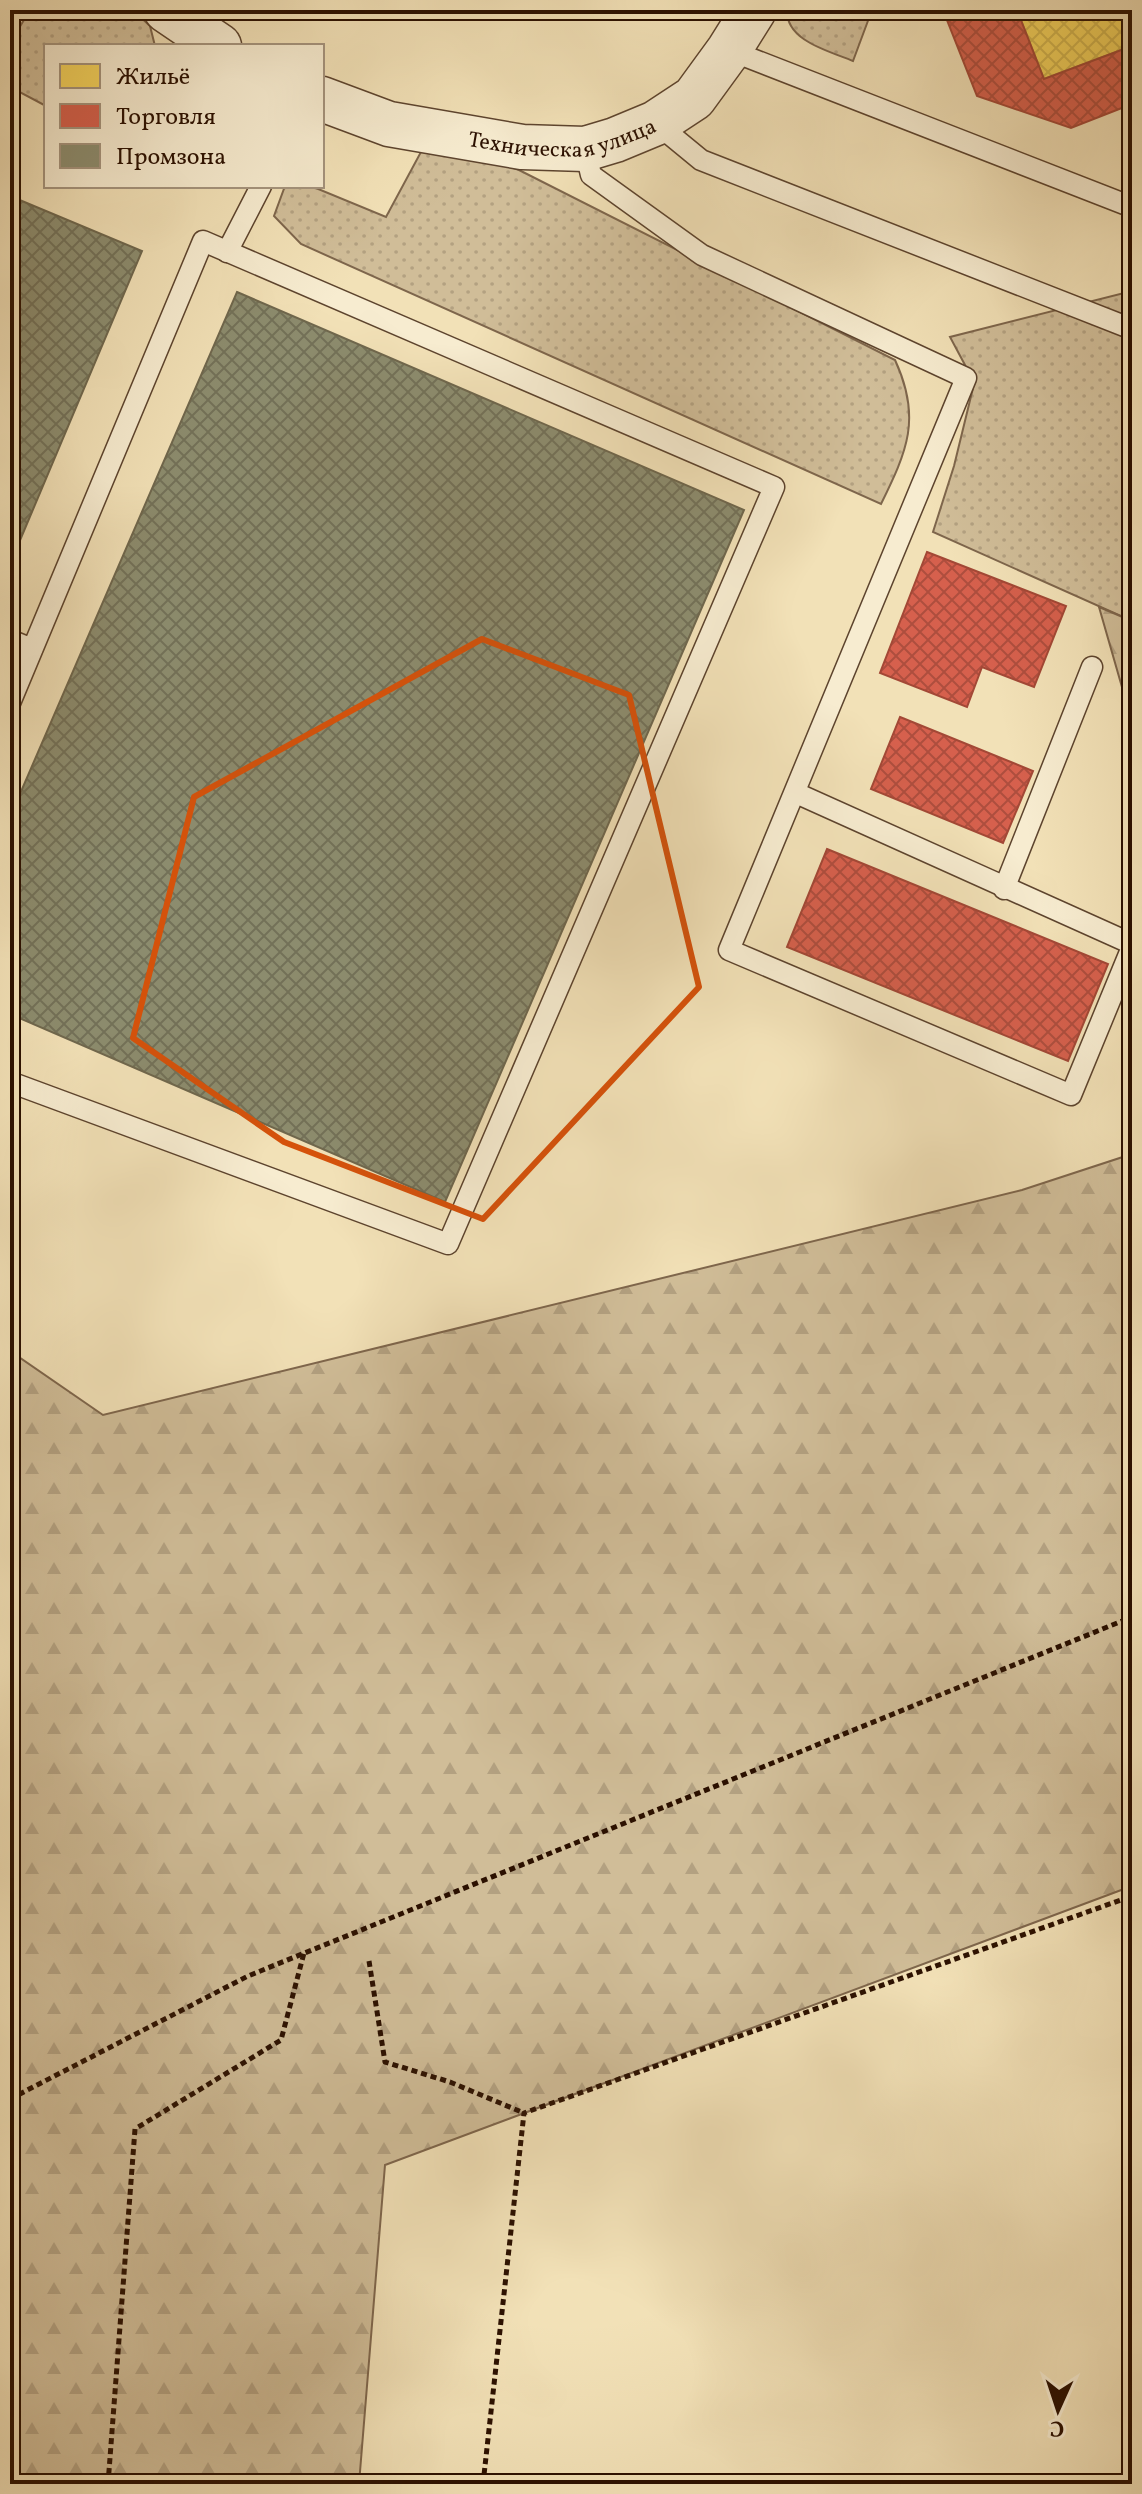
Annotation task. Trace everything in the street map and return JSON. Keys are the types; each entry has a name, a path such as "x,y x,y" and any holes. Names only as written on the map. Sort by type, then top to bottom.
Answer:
{"street":[{"path":"166,10 216,44"},
{"name":"Техническая улица","path":"324,100 389,124 522,147 585,149 656,123 694,98 754,10"}],"lane":[{"path":"729,50 1132,207"},
{"path":"656,123 701,160 1132,329"},
{"path":"585,149 591,175 702,255 966,378 729,950 1071,1095 1132,946 796,793"},
{"path":"227,252 260,188"},
{"path":"10,703 203,241 774,487 448,1244 10,1082"},
{"path":"10,640 32,649"},
{"path":"1004,889 1092,667"}],"path":[{"path":"10,2099 248,1976 1132,1617"},
{"path":"369,1961 385,2062 450,2082 524,2113 1132,1896"},
{"path":"108,2484 135,2129 281,2040 304,1953"},
{"path":"483,2484 524,2113"}],"highlighted area":[{"path":"482,639 629,695 699,987 483,1219 284,1142 133,1038 194,797"}],"green space":[{"path":"30,10 133,10 150,26 154,44 44,44 44,105 10,87 10,43"},
{"path":"787,10 872,10 853,61 821,49 801,37 789,21"},
{"path":"422,150 487,159 519,170 895,360 908,400 908,434 898,467 881,504 301,244 274,216 284,188 316,188 386,217"},
{"path":"1132,291 1132,621 933,532 954,466 973,388 950,337"},
{"path":"1099,607 1132,621 1132,722"},
{"path":"1132,1154 1132,1886 385,2165 359,2484 10,2484 10,1351 103,1415 1022,1190"}],"building: Жильё":[{"path":"1017,10 1132,10 1132,46 1044,79"}],"building: Торговля":[{"path":"943,10 1017,10 1044,79 1132,46 1132,104 1071,128 977,96"},
{"path":"927,552 1066,606 1034,687 982,667 967,707 880,673"},
{"path":"900,717 1033,771 1003,843 871,789"},
{"path":"827,849 1108,964 1068,1061 787,947"}],"building: Промзона":[{"path":"10,196 142,251 10,564"},
{"path":"237,292 744,510 445,1202 10,1014 10,817"}]}
